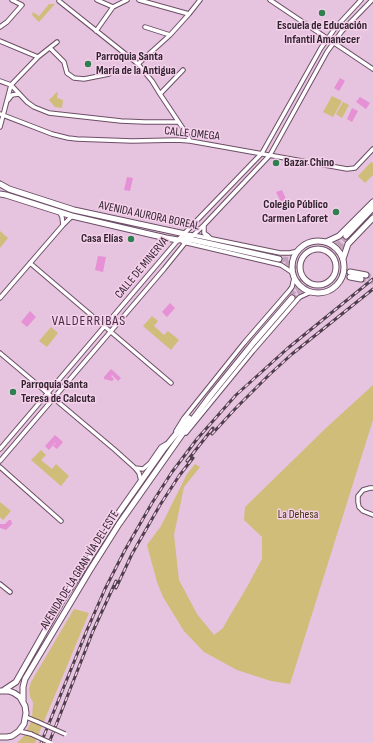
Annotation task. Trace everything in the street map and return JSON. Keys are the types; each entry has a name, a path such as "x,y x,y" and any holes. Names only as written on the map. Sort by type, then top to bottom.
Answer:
{"street":[{"path":"0,27 7,22 22,5 12,0"},
{"path":"59,0 138,64 152,81 190,141"},
{"path":"97,0 113,7"},
{"path":"96,31 113,7 127,0"},
{"path":"139,0 189,14"},
{"path":"138,64 170,35 200,0"},
{"path":"270,0 373,68"},
{"name":"CALLE DE MINERVA","path":"0,449 178,240 262,153 327,38 362,0"},
{"name":"CALLE DE MINERVA","path":"0,461 164,269 184,243 204,225 270,155 327,52 342,31 372,0"},
{"path":"145,27 170,35"},
{"path":"0,41 38,57"},
{"path":"0,127 10,85 38,57 57,42"},
{"path":"50,48 64,62 67,73 74,78 84,79 109,74"},
{"path":"160,94 183,70"},
{"path":"0,81 10,85 34,107 53,113 121,121 178,122"},
{"path":"7,101 12,95 19,94"},
{"name":"CALLE OMEGA","path":"2,114 52,134 77,140 190,141 351,169 355,168 373,149"},
{"name":"AVENIDA AURORA BOREAL","path":"0,184 9,189 74,210 185,234"},
{"name":"AVENIDA AURORA BOREAL","path":"0,194 60,213 281,265 298,274"},
{"path":"326,242 339,236 373,202"},
{"path":"373,208 347,237 373,212"},
{"path":"60,213 63,225"},
{"path":"0,298 72,216"},
{"path":"343,259 348,244 373,218"},
{"path":"204,225 204,233 215,240"},
{"path":"185,234 191,237 279,259"},
{"path":"178,240 191,237"},
{"name":"AVENIDA AURORA BOREAL","path":"191,237 215,240 280,253 298,251"},
{"path":"311,242 326,242 336,248 341,254 345,265 342,279 331,290 323,293 311,292 302,288 293,261 302,246 311,242"},
{"path":"298,274 300,264 304,257 308,252 313,250 327,250 337,266"},
{"path":"298,274 311,285 324,284 329,281 336,272 337,255"},
{"path":"298,259 304,257"},
{"path":"30,263 171,383"},
{"name":"AVENIDA DE LA GRAN VÍA DEL ESTE","path":"2,691 16,682 62,602 120,511 184,418 244,343 292,287 298,274"},
{"path":"361,279 350,274 366,275"},
{"path":"333,277 339,276"},
{"name":"AVENIDA DE LA GRAN VÍA DEL ESTE","path":"168,454 289,309 300,297 311,292"},
{"name":"AVENIDA DE LA GRAN VÍA DEL ESTE","path":"26,717 26,710 23,702 23,687 26,677 119,524 190,423 228,373 291,297 248,346 163,450"},
{"path":"0,353 135,468 139,472 142,481"},
{"path":"135,468 143,469 150,463 161,447 167,444"},
{"path":"0,467 61,521"},
{"path":"373,488 363,490 358,496 359,507 363,511 373,515"},
{"path":"0,584 10,592"},
{"path":"2,691 14,693 20,697 23,702"},
{"path":"0,737 12,736 19,731 24,724 26,717 65,734"},
{"path":"19,731 31,734 51,743"}],"green space":[{"path":"49,4 55,4 39,22 32,15 33,12 39,16"},
{"path":"57,92 57,98 63,100 62,108 55,107 49,100"},
{"path":"332,96 342,101 333,117 323,112"},
{"path":"343,102 349,105 342,118 336,114"},
{"path":"371,162 373,163 373,175 365,183 358,176"},
{"path":"0,231 8,238 0,248"},
{"path":"152,316 158,321 154,326 164,335 168,331 179,340 171,350 143,326"},
{"path":"51,327 58,333 47,347 39,341"},
{"name":"La Dehesa","path":"373,385 373,420 290,684 271,681 237,670 204,652 184,631 163,597 157,582 147,545 161,526 187,474 195,464 200,467 184,487 174,535 179,580 197,614 214,635 223,628 262,559 262,537 244,520 245,507 326,428"},
{"path":"41,450 46,455 41,460 52,469 56,464 69,476 61,486 31,460"},
{"path":"0,502 11,511 3,520 0,517"},
{"path":"74,609 89,613 35,743 17,743 24,736 32,720 33,702 30,697 29,689 31,682"}],"shaded area":[{"path":"340,78 345,81 339,91 334,88"},
{"path":"360,97 370,103 366,109 356,102"},
{"path":"352,108 358,111 352,122 347,119"},
{"path":"127,177 133,178 130,191 124,190"},
{"path":"282,190 286,199 281,202 276,192"},
{"path":"98,256 106,257 103,272 95,270"},
{"path":"170,303 175,308 167,317 162,312"},
{"path":"30,311 36,317 27,327 21,322"},
{"path":"111,369 121,378 118,381 112,375 111,376 114,379 112,381 104,379"},
{"path":"55,435 63,442 57,449 53,446 55,443 49,450 45,446"},
{"path":"11,520 12,524 6,530 0,528 0,524 5,524"}],"tunnel":[{"path":"330,249 346,236"},
{"path":"337,255 347,239"},
{"path":"279,259 296,269"},
{"path":"283,259 298,259"},
{"path":"341,269 350,272"},
{"path":"366,275 373,277"},
{"path":"339,276 350,277"},
{"path":"291,295 297,288 300,279"},
{"path":"361,279 373,282"},
{"path":"292,298 297,293 309,286"}],"railway":[{"path":"41,743 105,589 125,550 172,472 197,439 236,395 288,348 373,279"},
{"path":"212,434 235,409 292,354 373,289"},
{"path":"187,461 213,428"},
{"path":"116,588 132,554 160,505 193,458"},
{"path":"49,743 93,631 116,581"}],"place":[{"name":"Escuela de Educación Infantil Amanecer","path":"322,13"},
{"name":"Parroquia Santa María de la Antigua","path":"88,64"},
{"name":"Bazar Chino","path":"276,163"},
{"name":"Colegio Público Carmen Laforet","path":"336,212"},
{"name":"Casa Elías","path":"131,239"},
{"name":"Parroquia Santa Teresa de Calcuta","path":"13,392"}],"district":[{"name":"VALDERRIBAS","path":"89,321"}]}
